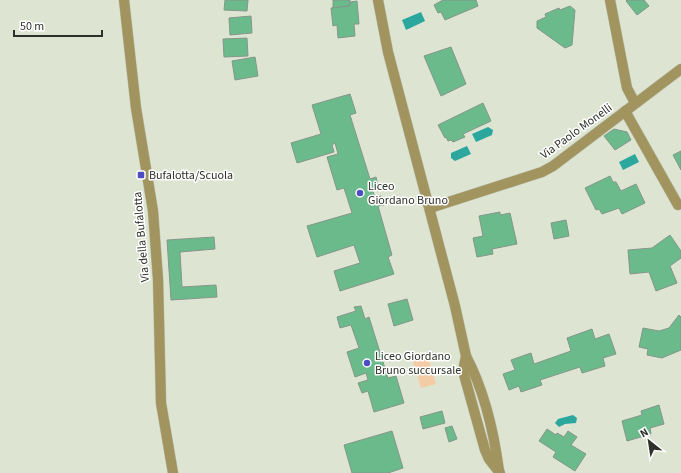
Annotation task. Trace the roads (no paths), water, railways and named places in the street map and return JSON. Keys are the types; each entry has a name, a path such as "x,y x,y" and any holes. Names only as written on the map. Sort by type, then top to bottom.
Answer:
{"street":[{"name":"Via della Bufalotta","path":"124,0 136,108 153,211 158,271 161,402 173,473"},
{"path":"378,0 388,52 430,208 466,356 478,380 496,450 499,473"},
{"path":"610,0 627,88 635,103"},
{"name":"Via Paolo Monelli","path":"430,208 542,172 554,166 681,69"},
{"path":"625,112 678,205"}],"water":[{"path":"421,12 425,21 406,30 402,20"},
{"path":"488,127 493,130 492,135 476,142 472,134"},
{"path":"467,146 471,154 455,161 451,158 451,153"},
{"path":"635,154 639,162 623,170 619,162"},
{"path":"573,415 577,418 576,423 565,424 559,427 555,423 558,419"}],"place":[{"name":"Bufalotta/Scuola","path":"141,175"},
{"name":"Liceo Giordano Bruno","path":"360,193"},
{"name":"Liceo Giordano Bruno succursale","path":"367,363"}]}
